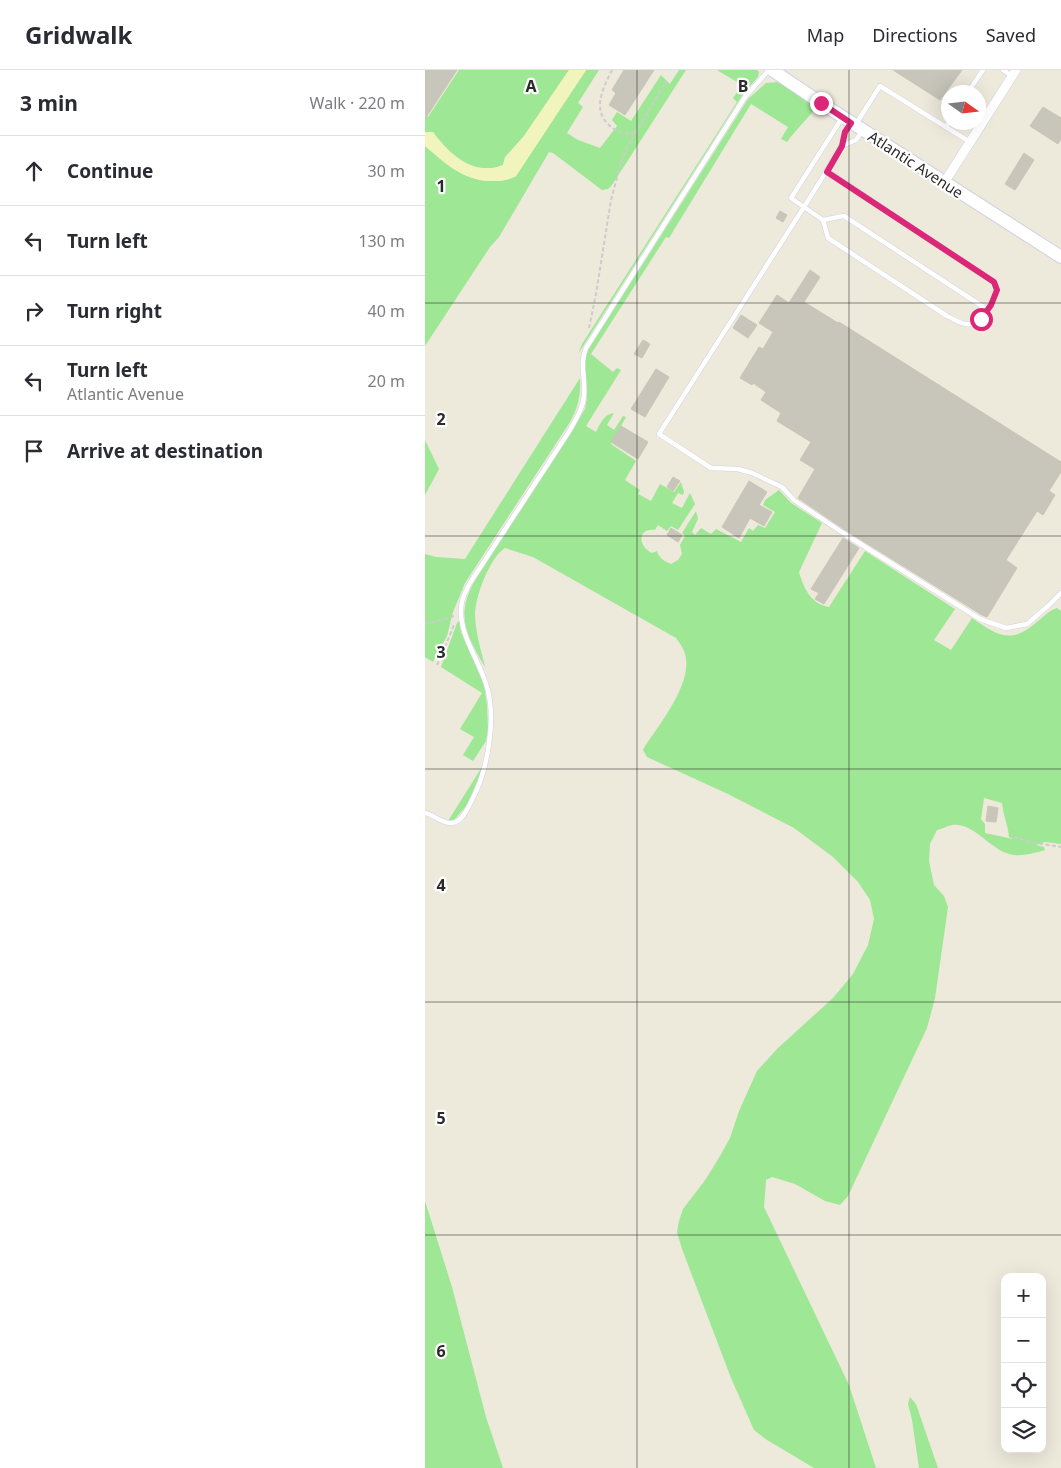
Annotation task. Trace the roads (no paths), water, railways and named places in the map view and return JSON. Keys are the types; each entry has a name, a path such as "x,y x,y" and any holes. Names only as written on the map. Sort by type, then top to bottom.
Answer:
{"main road":[{"name":"Atlantic Avenue","path":"773,71 1061,257"}],"street":[{"path":"944,183 1014,73"}],"lane":[{"path":"973,85 983,70"},
{"path":"1003,70 1014,73"},
{"path":"425,813 448,823 457,822 465,814 482,776 488,744 490,708 487,684 464,631 461,616 461,603 470,583 571,430 584,396 582,357 585,348 745,97 773,71"},
{"path":"827,172 994,282 997,290 988,310 981,319 972,324 963,324 947,316 828,238 823,220 791,198 853,124 880,86 941,121"},
{"path":"853,124 845,132 842,146 827,172 659,434 711,468 752,473 782,487 794,500 835,528 980,619 1006,628 1027,624 1061,593"},
{"path":"842,146 856,140 853,124"},
{"path":"954,130 970,142"},
{"path":"823,220 844,216 988,310"}]}
